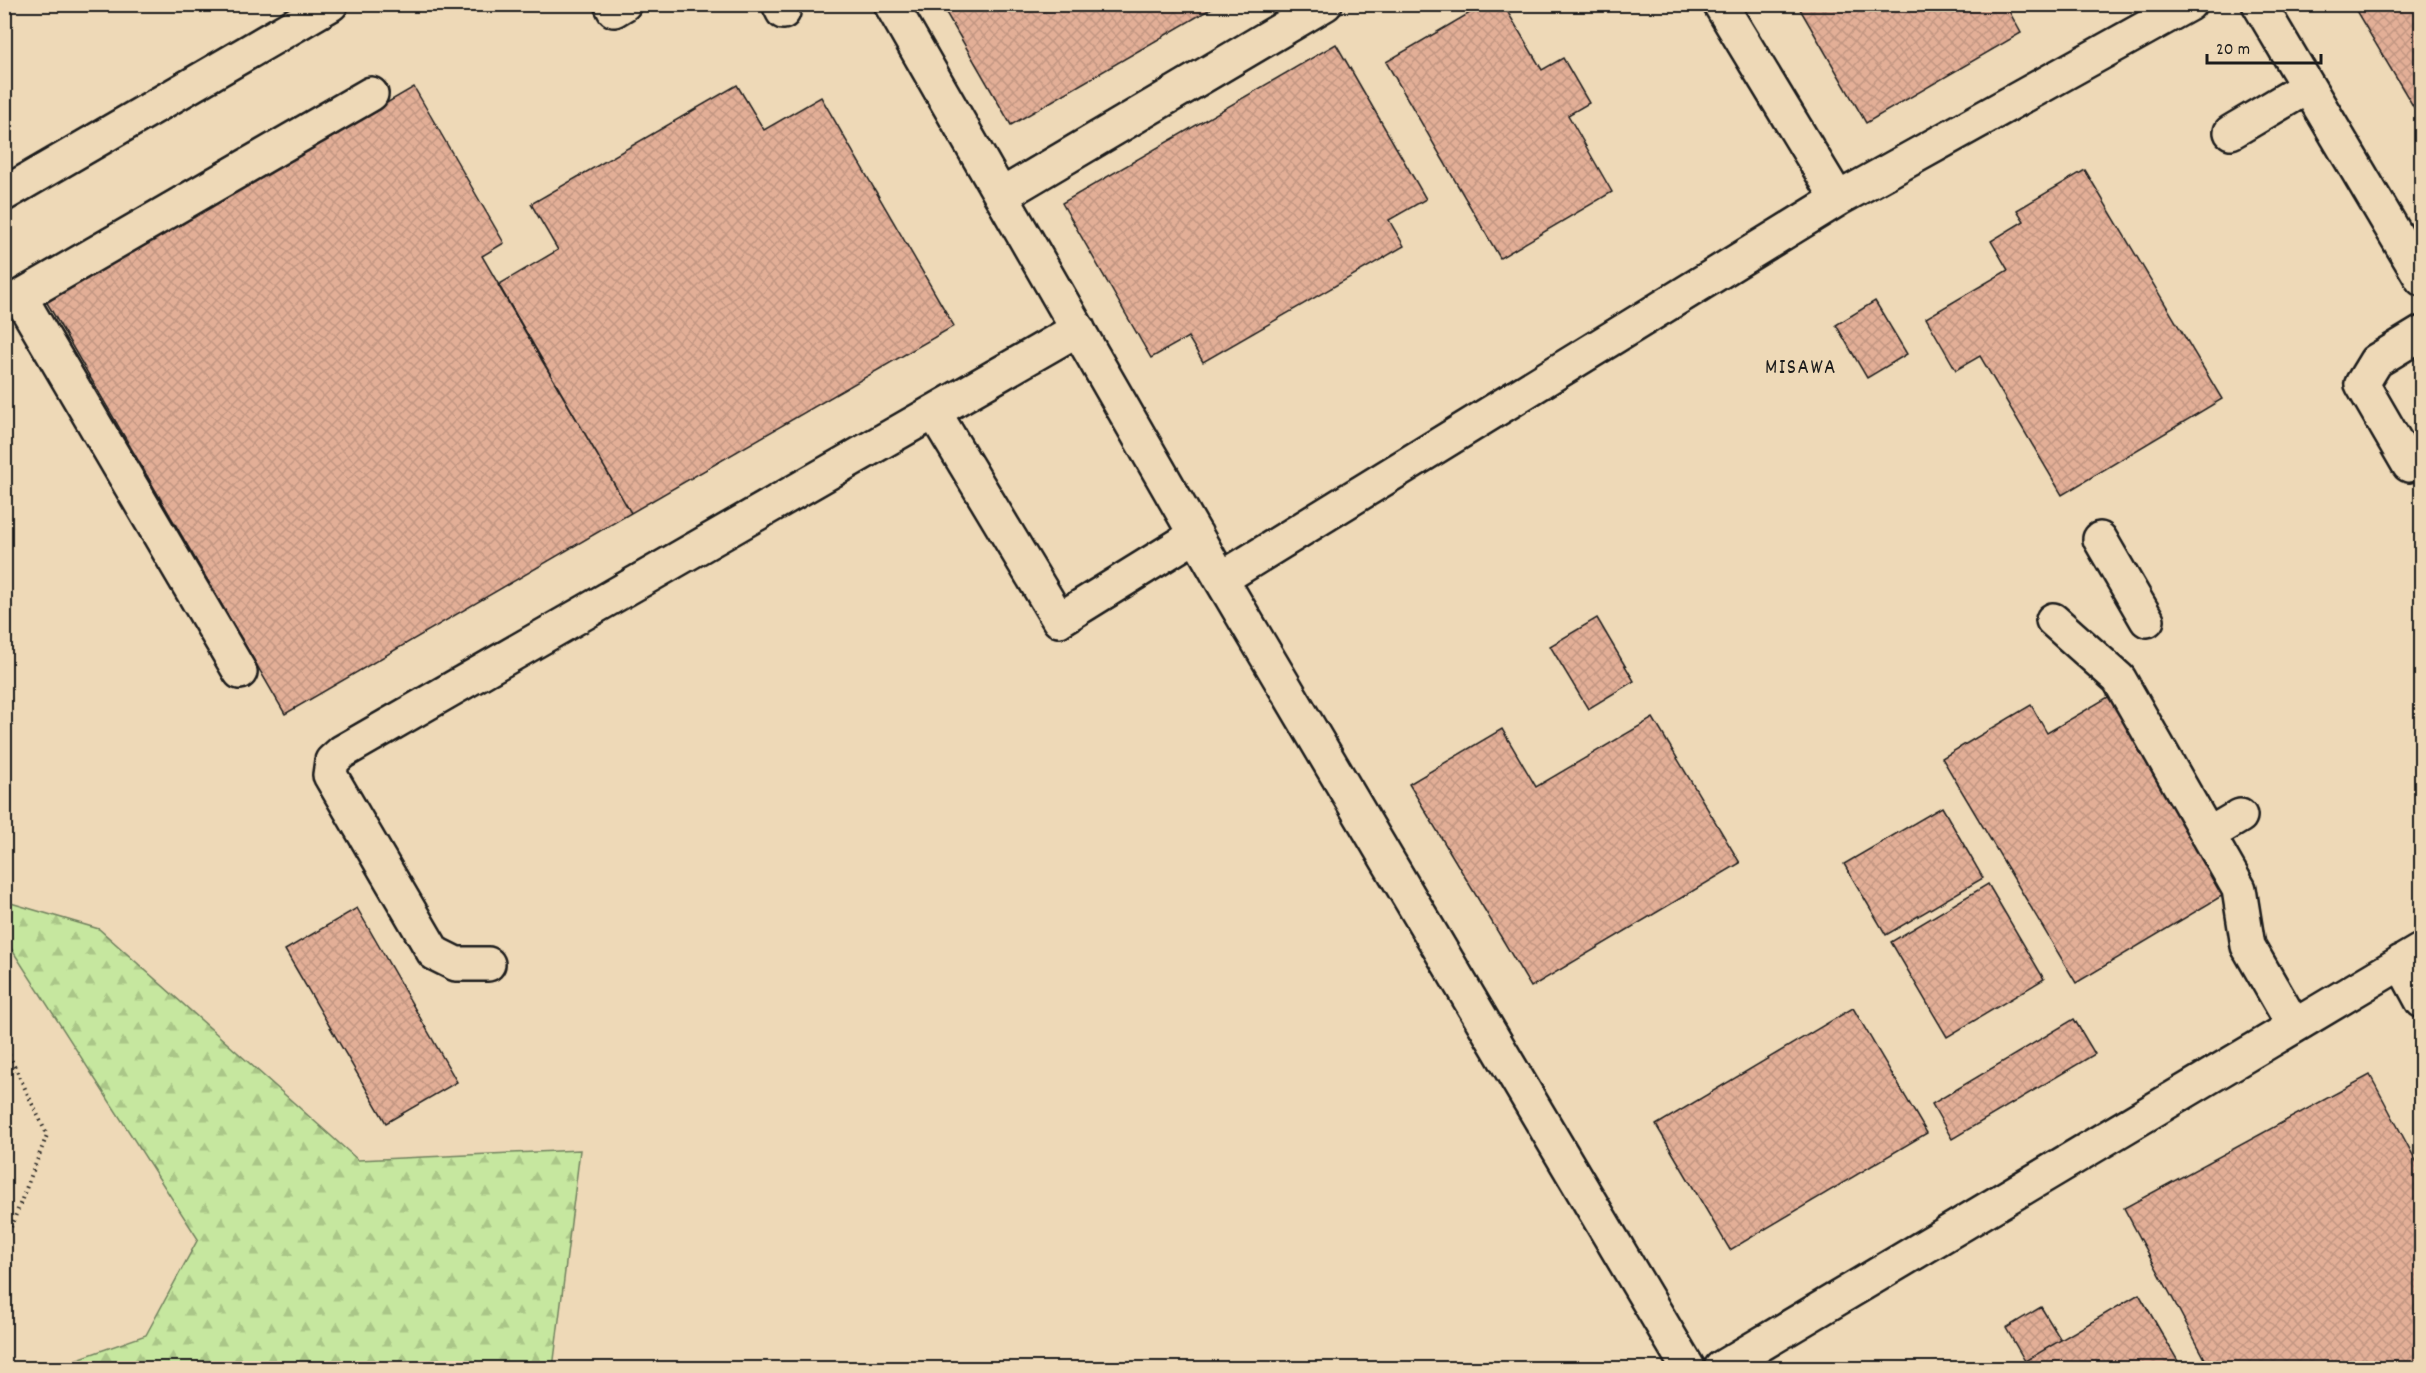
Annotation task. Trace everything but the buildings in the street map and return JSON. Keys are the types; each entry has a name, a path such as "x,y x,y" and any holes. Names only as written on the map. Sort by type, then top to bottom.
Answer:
{"street":[{"path":"4,194 331,4"},
{"path":"611,4 614,10 624,4"},
{"path":"891,4 1221,579 1688,1368"},
{"path":"1002,195 1325,4"},
{"path":"1720,4 1838,199"},
{"path":"1221,579 1838,199 2189,4"},
{"path":"2259,4 2421,279"},
{"path":"2231,132 2307,87"},
{"path":"240,672 20,297 371,94"},
{"path":"488,964 456,964 434,953 330,775 332,761 363,740 1078,329"},
{"path":"2409,465 2362,384 2376,361 2421,333"},
{"path":"934,412 1059,620 1196,535"},
{"path":"2100,539 2147,620"},
{"path":"2053,620 2119,679 2239,889 2248,946 2294,1026"},
{"path":"2208,835 2240,816"},
{"path":"1721,1368 2411,956 2421,1001"}],"path":[{"path":"4,1044 47,1135 4,1245"}],"green space":[{"path":"4,901 99,929 358,1160 580,1150 553,1368 52,1368 146,1335 198,1239 5,939"}],"district":[{"name":"MISAWA","path":"1801,369"}]}
